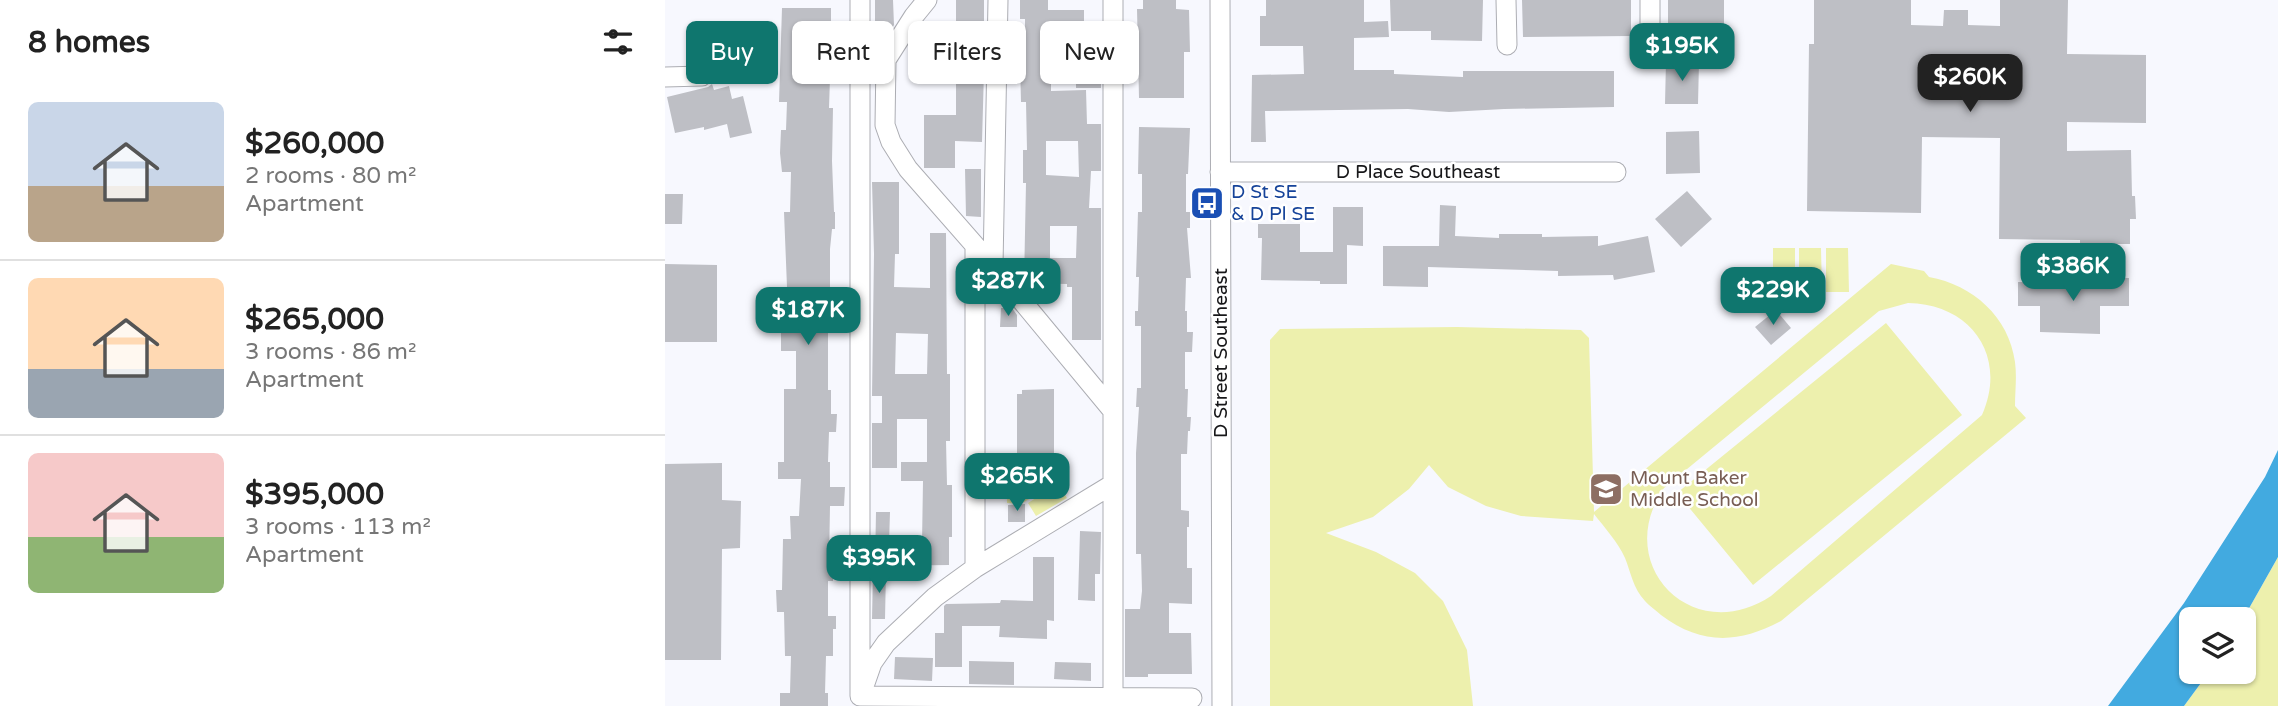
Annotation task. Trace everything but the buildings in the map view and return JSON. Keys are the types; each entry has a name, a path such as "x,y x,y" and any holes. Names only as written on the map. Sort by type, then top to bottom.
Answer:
{"street":[{"path":"860,0 860,21"},
{"path":"894,49 927,0"},
{"path":"993,266 998,0"},
{"path":"1113,0 1113,696"},
{"name":"D Street Southeast","path":"1220,0 1222,706"},
{"path":"1507,0 1507,45"},
{"path":"1650,0 1650,40"},
{"path":"665,77 686,76"},
{"path":"859,701 861,84"},
{"path":"886,84 885,125 891,142 908,169 993,266 1113,411"},
{"name":"D Place Southeast","path":"1220,172 1616,172"},
{"path":"975,247 975,568"},
{"path":"859,701 872,663 885,643 935,597 975,568 1113,484"},
{"path":"859,701 1113,696 1192,698"}],"green space":[{"path":"1773,248 1795,248 1795,292 1773,292"},
{"path":"1799,248 1821,248 1822,292 1799,292"},
{"path":"1826,248 1848,248 1849,292 1826,292"},
{"path":"1891,264 1924,271 1929,277 1960,287 1986,306 1997,317 2005,331 2015,362 2015,406 2026,418 1781,621 1765,629 1735,637 1720,638 1691,632 1661,615 1645,601 1635,586 1622,552 1594,514 1593,521 1521,516 1486,506 1448,487 1429,465 1409,489 1373,517 1326,533 1376,552 1415,573 1443,601 1467,650 1473,706 1270,706 1270,340 1280,329 1457,327 1581,330 1589,338 1594,512","holes":["1908,303 1930,306 1950,313 1966,323 1987,354 1989,393 1982,415 1771,596 1742,609 1714,612 1689,605 1668,590 1654,570 1647,545 1650,517 1664,488 1879,311"]},
{"path":"1886,323 1962,415 1753,585 1677,493"},
{"path":"1035,465 1063,465 1058,481 1021,504 1007,503 1007,478 1034,471"},
{"path":"1058,484 1067,498 1036,516 1028,503"},
{"path":"2278,557 2278,706 2184,706 2200,684 2256,684 2256,607 2250,607"}],"water":[{"path":"2278,450 2278,557 2250,607 2181,607 2184,603 2265,477"},
{"path":"2179,610 2179,684 2200,684 2184,706 2108,706"}],"place":[{"name":"D St SE & D Pl SE","path":"1207,203"},
{"name":"Mount Baker Middle School","path":"1606,489"}]}
